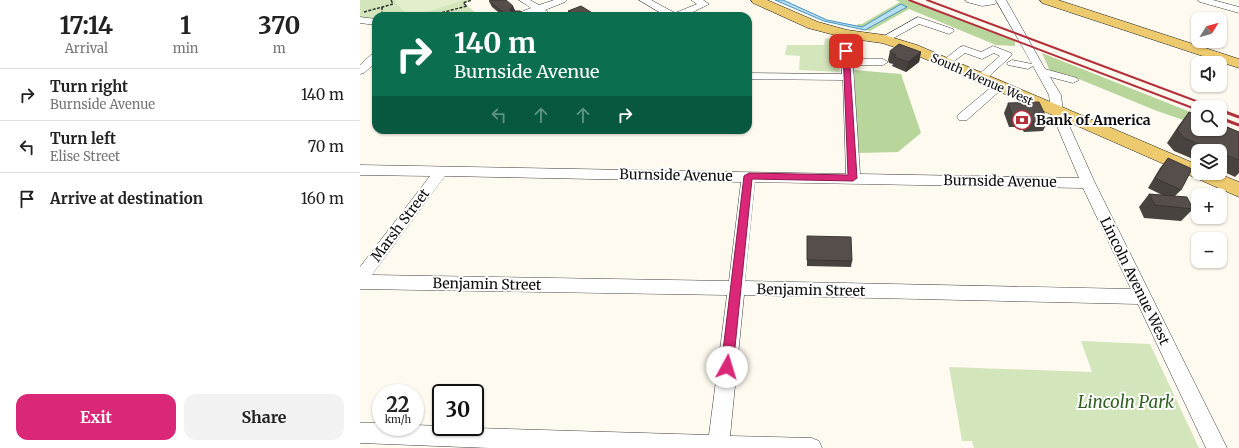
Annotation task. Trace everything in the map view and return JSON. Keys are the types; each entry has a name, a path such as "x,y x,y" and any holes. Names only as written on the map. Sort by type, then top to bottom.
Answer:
{"main road":[{"name":"South Avenue West","path":"757,0 813,25 846,34 879,39 912,48 1191,170"},
{"path":"1046,0 1239,64"},
{"path":"995,85 1031,90 1044,85"},
{"name":"South Avenue West","path":"1215,180 1239,190"}],"street":[{"path":"524,0 542,12"},
{"path":"530,12 562,0"},
{"path":"644,0 666,12"},
{"path":"654,5 666,0"},
{"path":"686,12 704,4 696,0"},
{"path":"970,0 982,3 994,1"},
{"path":"1203,0 1239,10"},
{"name":"Lincoln Avenue West","path":"994,1 1028,66 1044,85"},
{"name":"Lincoln Avenue West","path":"994,1 1042,71 1044,85 1042,94 1058,112 1088,183 1217,448"},
{"path":"360,20 372,22"},
{"path":"879,39 918,20 949,31"},
{"path":"846,34 846,62 853,178"},
{"path":"945,63 964,49 982,56 992,49 1007,55 995,85"},
{"path":"963,117 995,85 1012,63 1022,54"},
{"path":"360,70 372,60"},
{"path":"846,62 883,62"},
{"path":"1012,63 1028,66"},
{"path":"1042,71 1074,80 1060,79 1044,85"},
{"path":"752,76 847,78"},
{"name":"Burnside Avenue","path":"360,170 1088,183"},
{"name":"Marsh Street","path":"360,279 441,172"},
{"path":"718,447 749,176"},
{"name":"Benjamin Street","path":"360,282 1143,297"},
{"path":"360,433 718,447 812,448"}],"path":[{"path":"360,13 393,4 391,0"},
{"path":"444,12 467,6 464,3 472,0"},
{"path":"382,7 382,12"}],"green space":[{"path":"360,0 472,0 464,3 475,12 372,12 372,18 360,17"},
{"path":"394,0 464,0 426,12 404,12"},
{"path":"896,0 909,0 1015,40 1015,46 996,45 909,9 870,31 855,28 858,24 862,24 900,2"},
{"path":"828,38 836,42 840,72 799,70 800,56 785,55 787,45 824,45 825,39"},
{"path":"1042,53 1191,112 1191,123 1157,111 1069,75 1050,71"},
{"path":"854,70 901,74 921,133 898,152 858,153"},
{"name":"Lincoln Park","path":"1081,341 1150,344 1199,448 974,448 972,441 962,441 949,367 1092,372"}],"water":[{"path":"775,0 783,0 827,20 862,27 901,4 907,7 865,30 824,21"}],"building":[{"path":"506,0 513,6 510,11 522,12 503,12 489,1"},
{"path":"581,6 591,12 570,12 568,11"},
{"path":"899,44 921,52 908,62 894,57 896,55 890,51"},
{"path":"1039,102 1048,121 1028,122 1025,117 1013,117 1008,103"},
{"path":"1189,112 1191,113 1191,136 1227,136 1227,127 1239,132 1239,160 1227,156 1227,144 1199,144 1184,138 1177,130"},
{"path":"1168,158 1191,169 1181,190 1155,178"},
{"path":"1149,194 1187,197 1191,205 1191,209 1155,205"},
{"path":"807,236 851,237 852,261 807,260"}],"railway":[{"path":"909,0 1191,107"},
{"path":"927,0 1193,100"},
{"path":"1227,113 1239,117"},
{"path":"1227,121 1239,125"}],"place":[{"name":"Bank of America","path":"1022,120"}],"route":[{"path":"727,367 749,176 853,178 846,51"}]}
